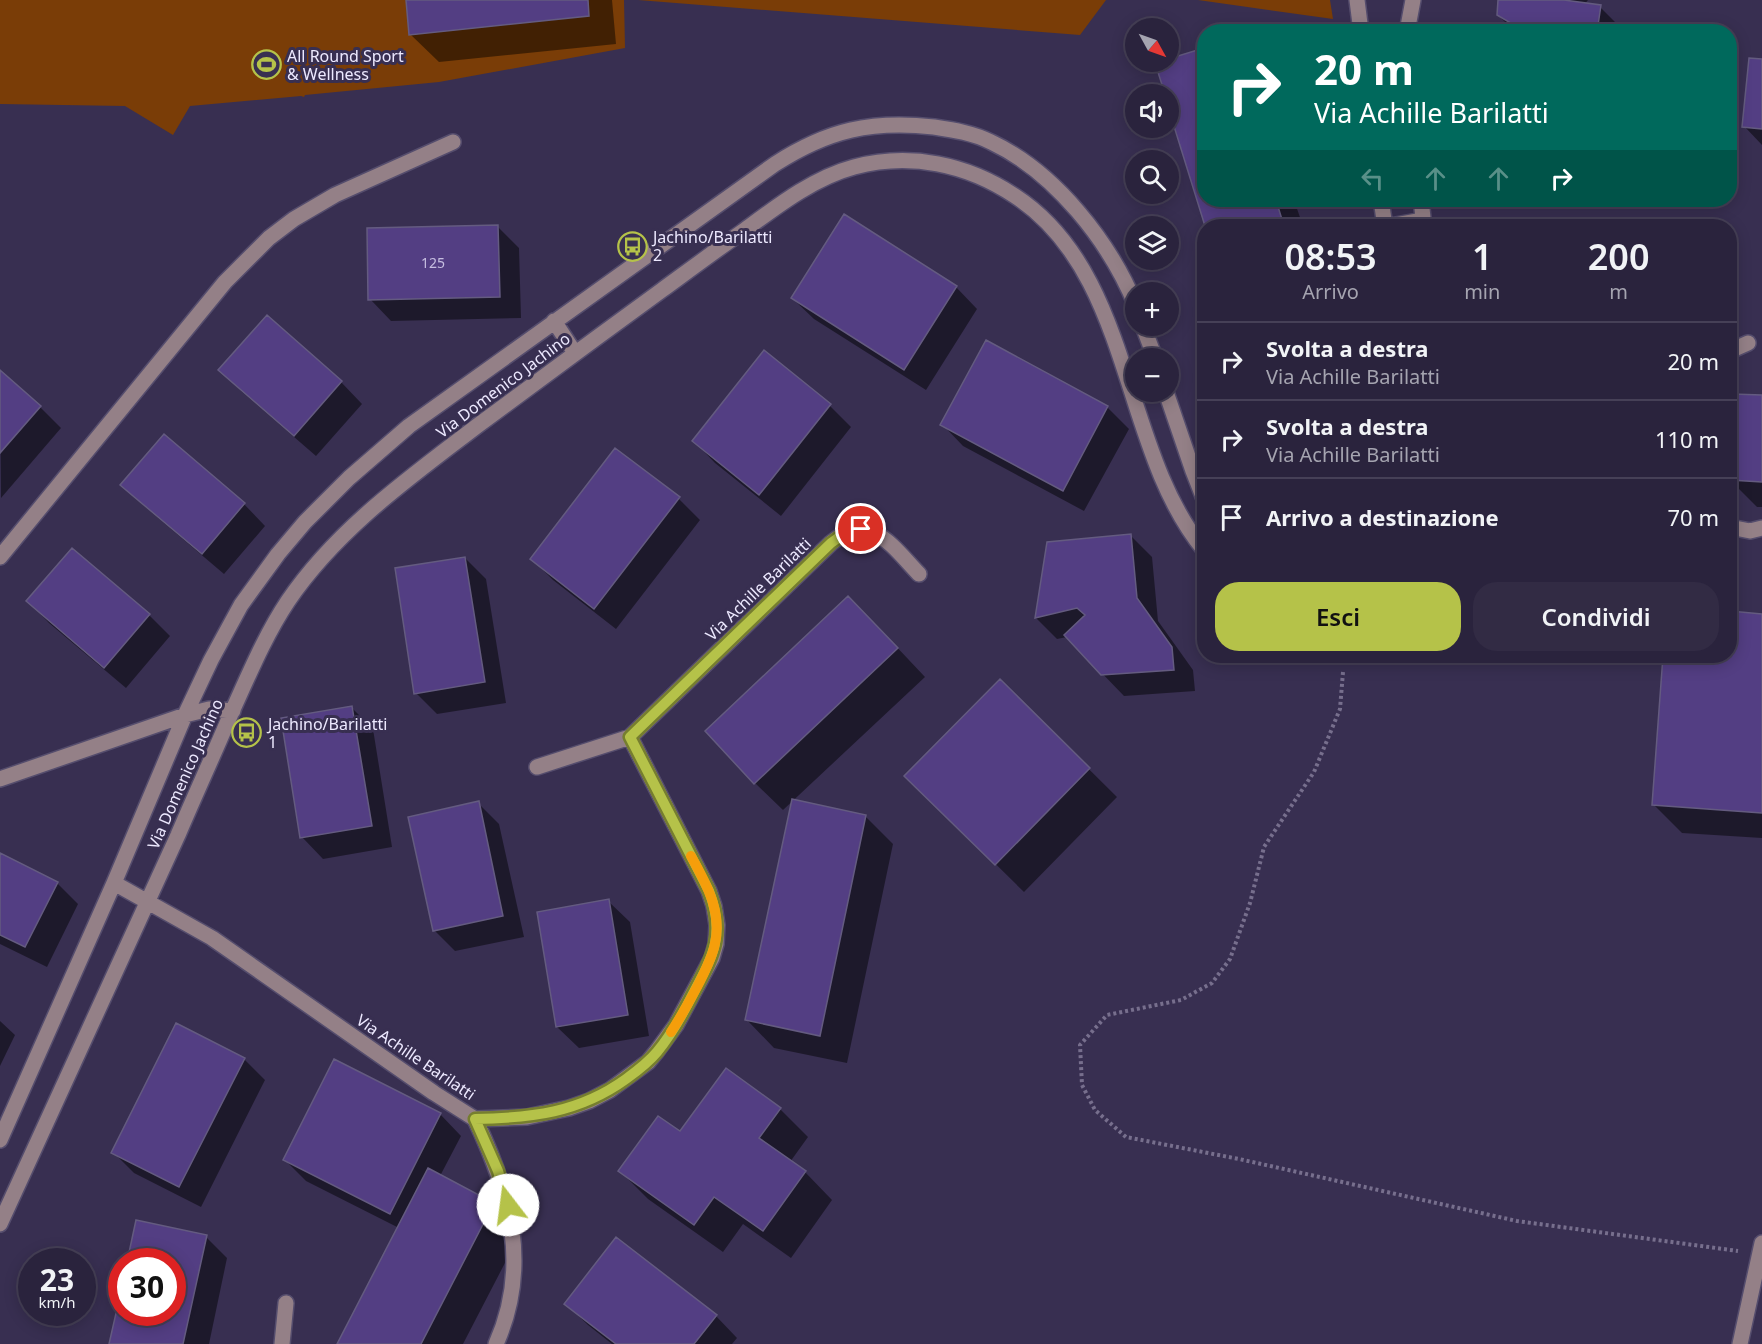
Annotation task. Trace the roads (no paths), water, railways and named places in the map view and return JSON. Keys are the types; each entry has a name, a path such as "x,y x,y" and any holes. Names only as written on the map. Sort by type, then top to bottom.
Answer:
{"street":[{"path":"1357,0 1360,24"},
{"path":"1408,24 1413,0"},
{"name":"Via Domenico Jachino","path":"0,1140 114,883 185,715 218,646 241,605 278,554 321,506 354,472 401,433 765,171 793,153 839,132 888,125 927,126 963,132 992,142 1025,164 1066,199 1090,226 1125,282"},
{"path":"0,557 225,282 262,243 294,219 328,199 453,142"},
{"name":"Via Domenico Jachino","path":"0,1224 258,655 284,608 307,575 326,552 364,515 408,478 771,211 822,180 854,167 889,161 917,160 946,165 986,180 1038,213 1066,245 1085,274 1108,325 1168,491 1187,528 1197,541"},
{"path":"554,321 575,353"},
{"path":"1737,348 1748,343"},
{"path":"1169,402 1197,481"},
{"path":"1737,528 1750,531 1762,528"},
{"name":"Via Achille Barilatti","path":"537,767 630,737 831,543 845,533 861,529 878,534 919,574"},
{"path":"185,715 209,709 233,711"},
{"name":"Via Domenico Jachino","path":"1,777 185,715"},
{"name":"Via Achille Barilatti","path":"114,883 212,938 434,1093 475,1119 511,1118 556,1112 589,1101 620,1084 648,1062 667,1039 685,1010 712,958 717,934 712,900 630,737"},
{"path":"475,1119 498,1171 508,1205 512,1233 514,1277 512,1297 496,1344"},
{"path":"1740,1344 1761,1248"},
{"path":"282,1344 286,1304"}],"place":[{"name":"All Round Sport & Wellness","path":"266,65"},
{"name":"Jachino/Barilatti 2","path":"632,246"},
{"name":"Jachino/Barilatti 1","path":"247,733"}]}
